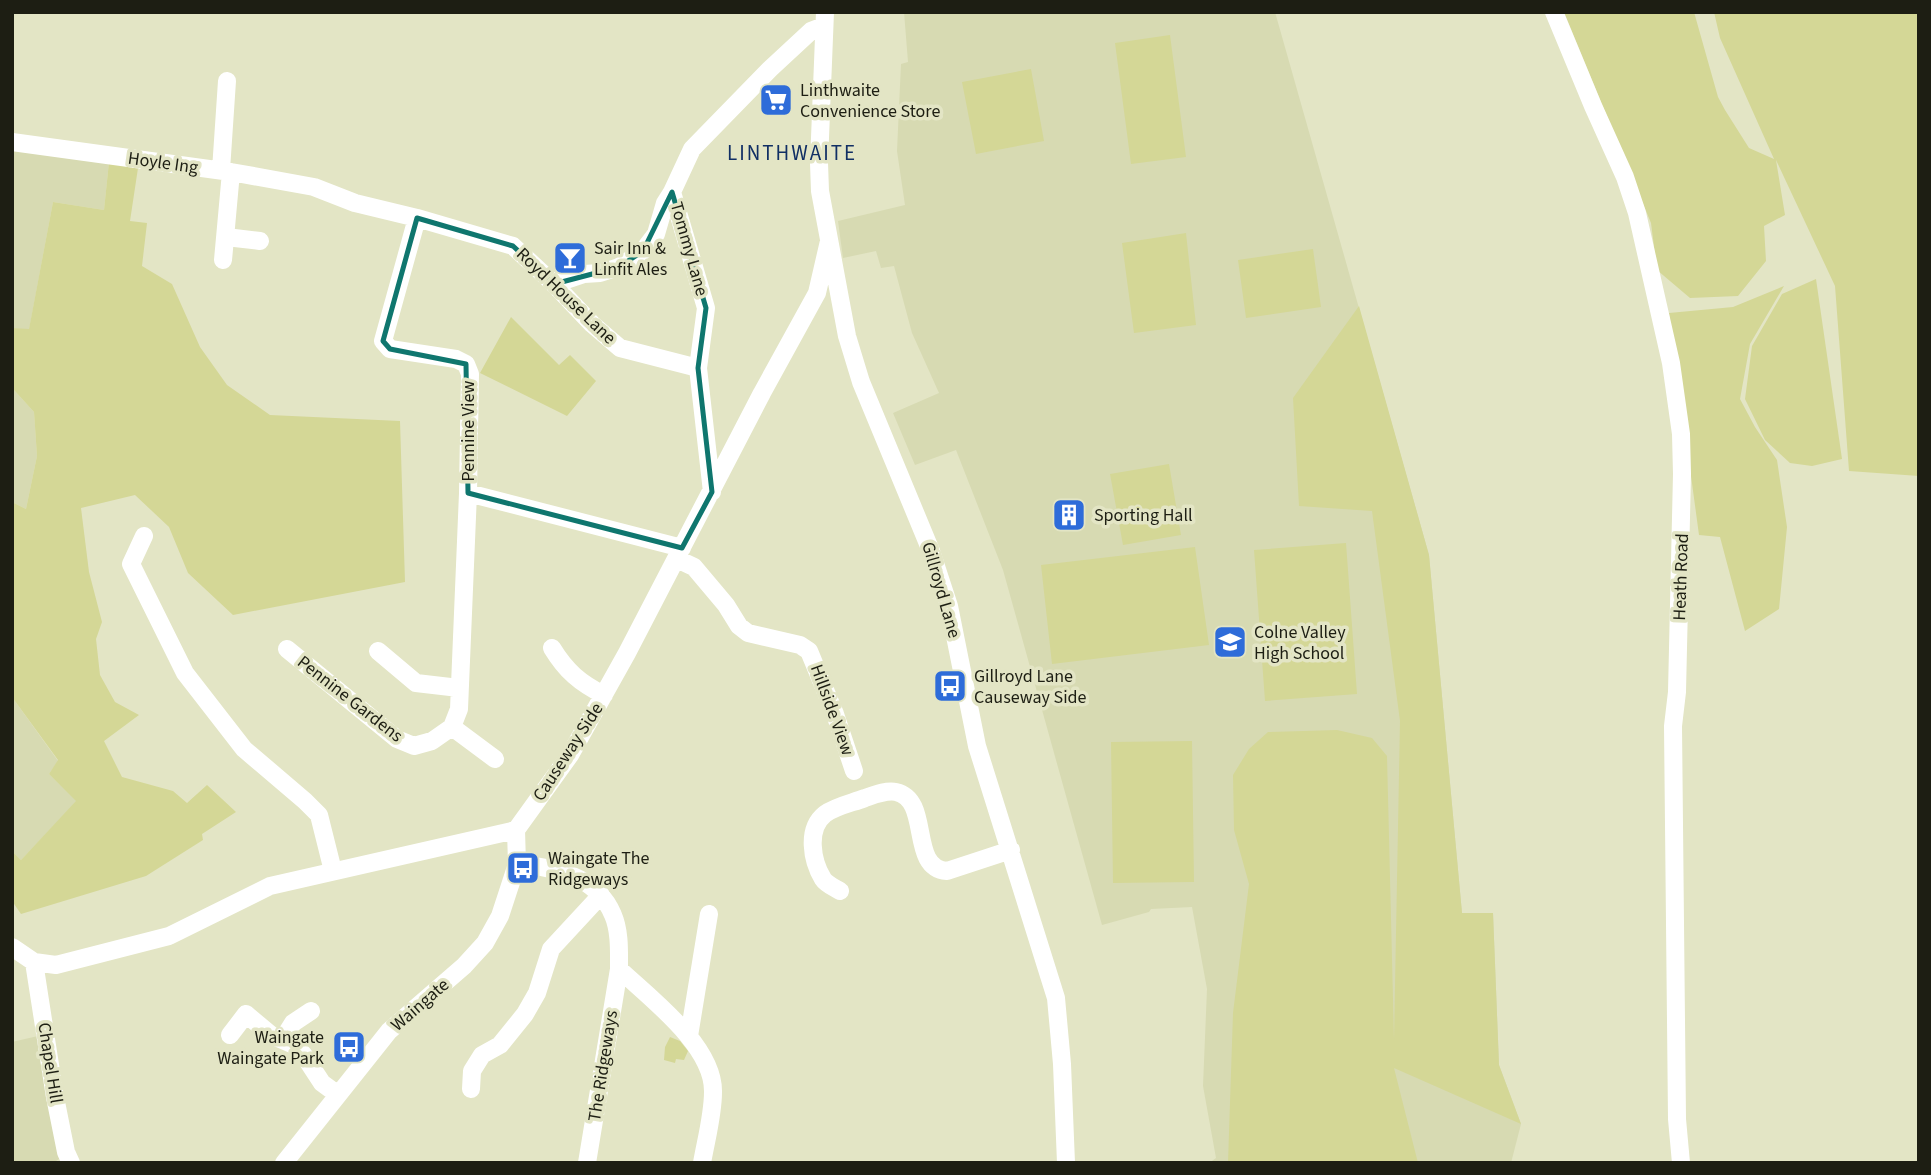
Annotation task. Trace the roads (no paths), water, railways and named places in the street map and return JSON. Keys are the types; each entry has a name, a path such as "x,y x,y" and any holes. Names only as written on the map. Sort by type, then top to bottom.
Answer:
{"street":[{"name":"Heath Road","path":"1554,12 1592,106 1625,177 1637,213 1671,363 1681,434 1677,692 1672,726 1676,1119 1681,1163"},
{"name":"Tommy Lane","path":"712,492 698,368 706,308 673,192 692,149 770,69 824,20"},
{"name":"Gillroyd Lane","path":"824,20 819,173 821,201 853,361 931,551 949,606 977,746 1056,998 1066,1163"},
{"path":"223,260 226,237 227,81"},
{"name":"Hoyle Ing","path":"12,142 226,171 314,187"},
{"name":"Royd House Lane","path":"314,187 355,203 513,246 620,348 698,368"},
{"path":"554,284 619,267 643,251 656,234 665,202 673,192"},
{"name":"Pennine View","path":"417,218 383,341 390,349 456,359 466,364 470,374 468,493 680,554"},
{"path":"226,237 260,241"},
{"name":"Causeway Side","path":"516,830 570,755 680,554 762,393 817,293 829,241"},
{"path":"468,493 459,709 452,727 495,759"},
{"path":"144,536 131,564 185,673 244,749 319,815 333,872"},
{"name":"Hillside View","path":"680,554 726,605 739,626 748,633 800,645 809,651 831,703 854,771"},
{"path":"552,648 563,665 584,685 604,695"},
{"name":"Pennine Gardens","path":"287,649 397,739 414,746 432,741 452,727"},
{"path":"377,651 416,683 459,688"},
{"path":"840,891 824,881 815,859 812,844 815,827 824,815 881,793 895,791 906,796 913,804 928,861 938,870 947,871 1011,850"},
{"path":"14,953 34,962 56,965 169,936 270,886 516,830"},
{"name":"Waingate","path":"284,1163 389,1031 485,943 500,916 517,864 516,830"},
{"path":"471,1089 472,1071 482,1055 500,1045 525,1014 537,993 551,949 601,895 577,877 539,866 517,864"},
{"name":"The Ridgeways","path":"587,1163 620,969 613,915 601,895"},
{"path":"689,1036 709,914"},
{"name":"Chapel Hill","path":"34,962 55,1097 66,1152 71,1163"},
{"path":"620,969 689,1036 712,1075 713,1093 702,1163"},
{"path":"230,1035 251,1009 271,1035 294,1045 322,1083 337,1094"},
{"path":"283,1039 293,1023 311,1011"}],"place":[{"name":"Linthwaite Convenience Store","path":"776,100"},
{"name":"Sair Inn & Linfit Ales","path":"570,258"},
{"name":"Sporting Hall","path":"1069,515"},
{"name":"Colne Valley High School","path":"1230,642"},
{"name":"Gillroyd Lane Causeway Side","path":"950,686"},
{"name":"Waingate The Ridgeways","path":"523,868"},
{"name":"Waingate Waingate Park","path":"349,1047"}],"district":[{"name":"LINTHWAITE","path":"792,153"}]}
